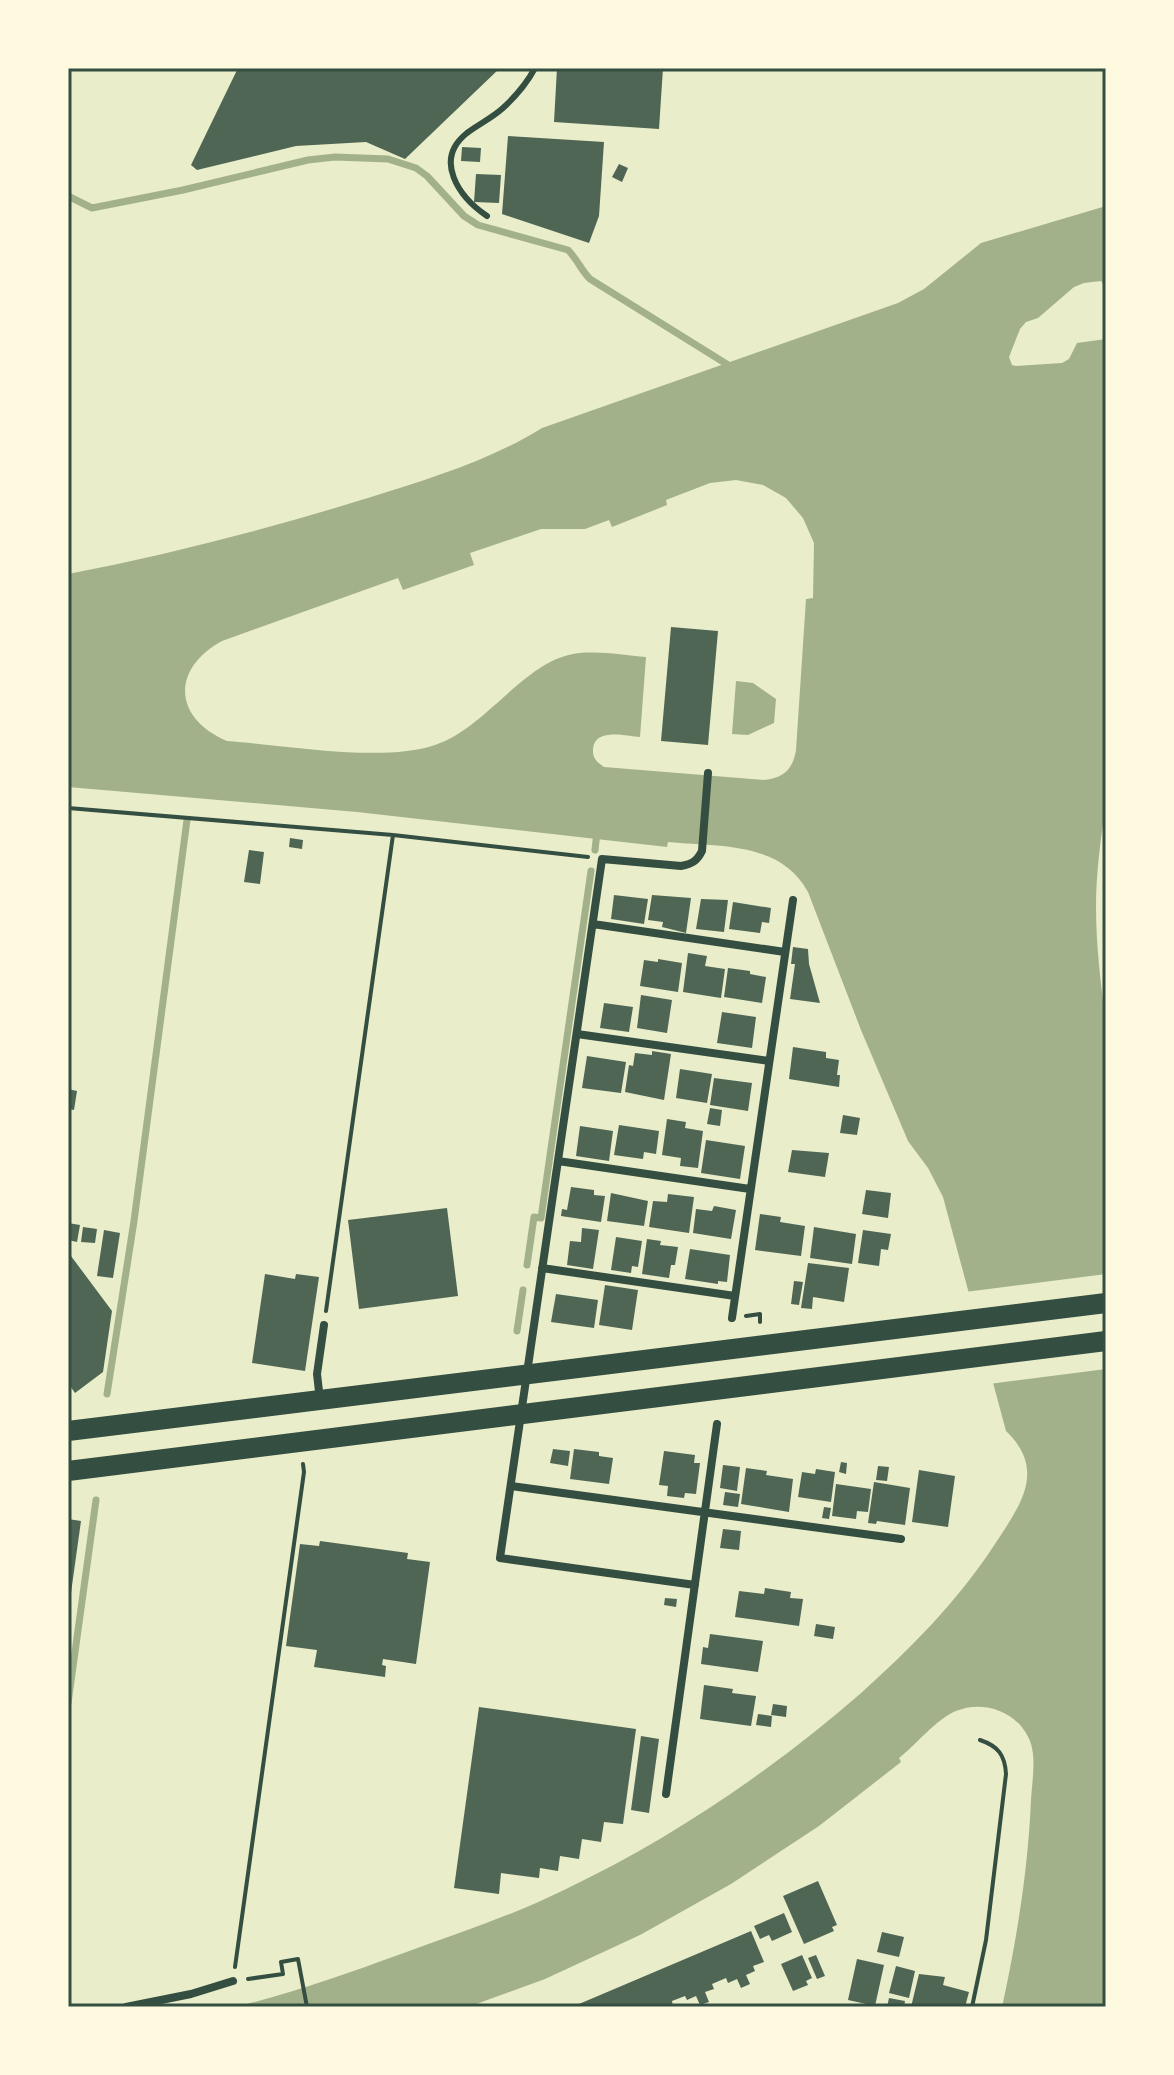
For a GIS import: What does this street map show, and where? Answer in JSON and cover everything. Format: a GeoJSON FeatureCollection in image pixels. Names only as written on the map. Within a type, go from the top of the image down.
{"type":"FeatureCollection","features":[{"type":"Feature","properties":{"kind":"main road"},"geometry":{"type":"LineString","coordinates":[[68,1431],[1106,1303]]}},
{"type":"Feature","properties":{"kind":"main road"},"geometry":{"type":"LineString","coordinates":[[68,1471],[1106,1341]]}},
{"type":"Feature","properties":{"kind":"street"},"geometry":{"type":"LineString","coordinates":[[695,1585],[500,1558],[602,859],[690,865],[702,851],[708,773]]}},
{"type":"Feature","properties":{"kind":"street"},"geometry":{"type":"LineString","coordinates":[[732,1318],[793,900]]}},
{"type":"Feature","properties":{"kind":"street"},"geometry":{"type":"LineString","coordinates":[[593,924],[785,952]]}},
{"type":"Feature","properties":{"kind":"street"},"geometry":{"type":"LineString","coordinates":[[577,1034],[769,1061]]}},
{"type":"Feature","properties":{"kind":"street"},"geometry":{"type":"LineString","coordinates":[[558,1161],[750,1189]]}},
{"type":"Feature","properties":{"kind":"street"},"geometry":{"type":"LineString","coordinates":[[542,1268],[735,1296]]}},
{"type":"Feature","properties":{"kind":"street"},"geometry":{"type":"LineString","coordinates":[[320,1400],[317,1374],[324,1325]]}},
{"type":"Feature","properties":{"kind":"street"},"geometry":{"type":"LineString","coordinates":[[666,1794],[717,1424]]}},
{"type":"Feature","properties":{"kind":"street"},"geometry":{"type":"LineString","coordinates":[[511,1486],[901,1539]]}},
{"type":"Feature","properties":{"kind":"street"},"geometry":{"type":"LineString","coordinates":[[126,2007],[191,1994],[233,1981]]}},
{"type":"Feature","properties":{"kind":"lane"},"geometry":{"type":"LineString","coordinates":[[487,216],[459,190],[450,167],[452,153],[467,133],[486,122],[518,93],[535,68]]}},
{"type":"Feature","properties":{"kind":"path"},"geometry":{"type":"LineString","coordinates":[[68,808],[393,835],[602,859]]}},
{"type":"Feature","properties":{"kind":"path"},"geometry":{"type":"LineString","coordinates":[[324,1325],[393,835]]}},
{"type":"Feature","properties":{"kind":"path"},"geometry":{"type":"LineString","coordinates":[[743,1317],[760,1314],[760,1322]]}},
{"type":"Feature","properties":{"kind":"path"},"geometry":{"type":"LineString","coordinates":[[301,1442],[304,1472],[233,1981],[283,1974],[281,1962],[298,1959],[307,2007]]}},
{"type":"Feature","properties":{"kind":"path"},"geometry":{"type":"LineString","coordinates":[[972,2007],[986,1940],[1006,1774],[1000,1751],[991,1743],[980,1740]]}},
{"type":"Feature","properties":{"kind":"shaded area"},"geometry":{"type":"Polygon","coordinates":[[[1106,206],[1106,304],[1105,287],[1101,281],[1074,287],[1038,318],[1026,322],[1009,357],[1012,365],[1016,366],[1062,363],[1069,359],[1077,343],[1106,339],[1106,803],[1096,907],[1106,1024],[1106,2007],[1002,2007],[1024,1878],[1033,1757],[1031,1744],[1019,1724],[1001,1711],[979,1707],[956,1711],[941,1720],[899,1758],[901,1762],[819,1826],[731,1884],[640,1935],[545,1979],[468,2007],[235,2007],[339,1976],[524,1908],[643,1849],[718,1802],[826,1723],[879,1677],[931,1625],[979,1568],[1003,1532],[1020,1503],[1027,1475],[1019,1446],[1006,1431],[943,1197],[928,1168],[908,1141],[808,892],[796,875],[765,855],[727,847],[668,842],[667,847],[357,812],[68,787],[68,574],[259,530],[459,468],[502,450],[542,428],[898,303],[924,289],[981,243],[1106,206]],[[736,480],[710,483],[666,500],[667,505],[612,527],[609,520],[585,529],[541,529],[470,553],[474,565],[403,590],[398,578],[222,641],[205,652],[194,665],[185,693],[188,707],[196,720],[227,741],[389,753],[435,745],[454,737],[521,682],[555,660],[591,652],[646,657],[640,737],[611,735],[598,739],[593,751],[598,762],[604,767],[764,780],[777,777],[790,767],[796,750],[806,599],[813,598],[814,543],[803,518],[786,498],[763,485],[736,480]]]}},
{"type":"Feature","properties":{"kind":"shaded area"},"geometry":{"type":"Polygon","coordinates":[[[736,681],[753,683],[776,699],[774,723],[748,735],[732,734],[736,681]]]}},
{"type":"Feature","properties":{"kind":"pier"},"geometry":{"type":"Polygon","coordinates":[[[1106,1274],[1106,1369],[989,1384],[965,1292],[1106,1274]]]}},
{"type":"Feature","properties":{"kind":"building"},"geometry":{"type":"Polygon","coordinates":[[[238,68],[500,68],[405,159],[366,142],[296,146],[197,170],[191,165],[238,68]]]}},
{"type":"Feature","properties":{"kind":"building"},"geometry":{"type":"Polygon","coordinates":[[[557,68],[663,68],[659,129],[554,122],[557,68]]]}},
{"type":"Feature","properties":{"kind":"building"},"geometry":{"type":"Polygon","coordinates":[[[508,136],[604,142],[599,216],[589,243],[502,214],[508,136]]]}},
{"type":"Feature","properties":{"kind":"building"},"geometry":{"type":"Polygon","coordinates":[[[462,147],[481,148],[480,162],[461,161],[462,147]]]}},
{"type":"Feature","properties":{"kind":"building"},"geometry":{"type":"Polygon","coordinates":[[[619,164],[628,168],[622,182],[612,177],[619,164]]]}},
{"type":"Feature","properties":{"kind":"building"},"geometry":{"type":"Polygon","coordinates":[[[476,174],[501,175],[499,203],[474,202],[476,174]]]}},
{"type":"Feature","properties":{"kind":"building"},"geometry":{"type":"Polygon","coordinates":[[[671,627],[718,631],[708,745],[661,741],[671,627]]]}},
{"type":"Feature","properties":{"kind":"building"},"geometry":{"type":"Polygon","coordinates":[[[290,838],[303,840],[302,849],[289,847],[290,838]]]}},
{"type":"Feature","properties":{"kind":"building"},"geometry":{"type":"Polygon","coordinates":[[[249,850],[264,852],[260,884],[244,882],[249,850]]]}},
{"type":"Feature","properties":{"kind":"building"},"geometry":{"type":"Polygon","coordinates":[[[614,895],[648,899],[644,924],[611,919],[614,895]]]}},
{"type":"Feature","properties":{"kind":"building"},"geometry":{"type":"Polygon","coordinates":[[[652,895],[691,898],[686,933],[662,927],[663,922],[648,920],[652,895]]]}},
{"type":"Feature","properties":{"kind":"building"},"geometry":{"type":"Polygon","coordinates":[[[701,899],[728,900],[724,932],[696,929],[701,899]]]}},
{"type":"Feature","properties":{"kind":"building"},"geometry":{"type":"Polygon","coordinates":[[[733,902],[771,908],[769,923],[762,922],[760,933],[729,929],[733,902]]]}},
{"type":"Feature","properties":{"kind":"building"},"geometry":{"type":"Polygon","coordinates":[[[793,947],[808,949],[820,1003],[790,999],[795,964],[791,964],[793,947]]]}},
{"type":"Feature","properties":{"kind":"building"},"geometry":{"type":"Polygon","coordinates":[[[688,953],[707,956],[705,966],[725,969],[721,998],[683,992],[688,953]]]}},
{"type":"Feature","properties":{"kind":"building"},"geometry":{"type":"Polygon","coordinates":[[[658,959],[682,963],[678,992],[640,986],[644,960],[658,962],[658,959]]]}},
{"type":"Feature","properties":{"kind":"building"},"geometry":{"type":"Polygon","coordinates":[[[728,968],[766,977],[762,1003],[724,997],[728,968]]]}},
{"type":"Feature","properties":{"kind":"building"},"geometry":{"type":"Polygon","coordinates":[[[641,995],[672,1000],[667,1033],[637,1028],[641,995]]]}},
{"type":"Feature","properties":{"kind":"building"},"geometry":{"type":"Polygon","coordinates":[[[604,1003],[633,1007],[629,1032],[600,1028],[604,1003]]]}},
{"type":"Feature","properties":{"kind":"building"},"geometry":{"type":"Polygon","coordinates":[[[722,1012],[756,1017],[752,1048],[717,1043],[722,1012]]]}},
{"type":"Feature","properties":{"kind":"building"},"geometry":{"type":"Polygon","coordinates":[[[793,1047],[826,1052],[826,1058],[839,1060],[839,1087],[789,1079],[793,1047]]]}},
{"type":"Feature","properties":{"kind":"building"},"geometry":{"type":"Polygon","coordinates":[[[652,1051],[671,1054],[664,1100],[625,1092],[629,1065],[633,1066],[635,1053],[652,1055],[652,1051]]]}},
{"type":"Feature","properties":{"kind":"building"},"geometry":{"type":"Polygon","coordinates":[[[587,1056],[626,1062],[621,1093],[582,1088],[587,1056]]]}},
{"type":"Feature","properties":{"kind":"building"},"geometry":{"type":"Polygon","coordinates":[[[680,1069],[712,1074],[707,1103],[676,1098],[680,1069]]]}},
{"type":"Feature","properties":{"kind":"building"},"geometry":{"type":"Polygon","coordinates":[[[714,1078],[752,1083],[748,1111],[710,1105],[714,1078]]]}},
{"type":"Feature","properties":{"kind":"building"},"geometry":{"type":"Polygon","coordinates":[[[68,1089],[77,1091],[74,1110],[68,1109],[68,1089]]]}},
{"type":"Feature","properties":{"kind":"building"},"geometry":{"type":"Polygon","coordinates":[[[710,1108],[722,1110],[720,1126],[707,1124],[710,1108]]]}},
{"type":"Feature","properties":{"kind":"building"},"geometry":{"type":"Polygon","coordinates":[[[843,1115],[860,1118],[857,1135],[840,1133],[843,1115]]]}},
{"type":"Feature","properties":{"kind":"building"},"geometry":{"type":"Polygon","coordinates":[[[667,1119],[686,1122],[685,1128],[703,1131],[698,1168],[680,1166],[681,1158],[662,1155],[667,1119]]]}},
{"type":"Feature","properties":{"kind":"building"},"geometry":{"type":"Polygon","coordinates":[[[619,1125],[659,1131],[656,1154],[644,1152],[643,1159],[614,1155],[619,1125]]]}},
{"type":"Feature","properties":{"kind":"building"},"geometry":{"type":"Polygon","coordinates":[[[580,1126],[613,1131],[609,1161],[576,1156],[580,1126]]]}},
{"type":"Feature","properties":{"kind":"building"},"geometry":{"type":"Polygon","coordinates":[[[706,1140],[745,1146],[740,1179],[701,1173],[706,1140]]]}},
{"type":"Feature","properties":{"kind":"building"},"geometry":{"type":"Polygon","coordinates":[[[792,1150],[829,1153],[825,1177],[788,1172],[792,1150]]]}},
{"type":"Feature","properties":{"kind":"building"},"geometry":{"type":"Polygon","coordinates":[[[571,1187],[594,1190],[594,1195],[605,1196],[601,1222],[561,1216],[562,1209],[567,1210],[571,1187]]]}},
{"type":"Feature","properties":{"kind":"building"},"geometry":{"type":"Polygon","coordinates":[[[866,1190],[891,1193],[888,1218],[862,1214],[866,1190]]]}},
{"type":"Feature","properties":{"kind":"building"},"geometry":{"type":"Polygon","coordinates":[[[611,1193],[648,1201],[644,1226],[607,1221],[611,1193]]]}},
{"type":"Feature","properties":{"kind":"building"},"geometry":{"type":"Polygon","coordinates":[[[668,1194],[694,1197],[689,1233],[649,1227],[653,1201],[667,1202],[668,1194]]]}},
{"type":"Feature","properties":{"kind":"building"},"geometry":{"type":"Polygon","coordinates":[[[714,1206],[736,1210],[731,1239],[693,1233],[696,1209],[712,1211],[714,1206]]]}},
{"type":"Feature","properties":{"kind":"building"},"geometry":{"type":"Polygon","coordinates":[[[447,1208],[458,1296],[359,1309],[348,1220],[447,1208]]]}},
{"type":"Feature","properties":{"kind":"building"},"geometry":{"type":"Polygon","coordinates":[[[760,1214],[781,1217],[780,1222],[805,1226],[801,1256],[755,1250],[760,1214]]]}},
{"type":"Feature","properties":{"kind":"building"},"geometry":{"type":"Polygon","coordinates":[[[68,1223],[80,1225],[77,1242],[68,1240],[68,1223]]]}},
{"type":"Feature","properties":{"kind":"building"},"geometry":{"type":"Polygon","coordinates":[[[83,1227],[97,1229],[95,1243],[81,1242],[83,1227]]]}},
{"type":"Feature","properties":{"kind":"building"},"geometry":{"type":"Polygon","coordinates":[[[814,1227],[856,1234],[852,1264],[810,1258],[814,1227]]]}},
{"type":"Feature","properties":{"kind":"building"},"geometry":{"type":"Polygon","coordinates":[[[582,1228],[599,1230],[593,1269],[567,1265],[570,1241],[581,1242],[582,1228]]]}},
{"type":"Feature","properties":{"kind":"building"},"geometry":{"type":"Polygon","coordinates":[[[104,1230],[120,1233],[113,1278],[97,1276],[104,1230]]]}},
{"type":"Feature","properties":{"kind":"building"},"geometry":{"type":"Polygon","coordinates":[[[863,1230],[891,1234],[888,1250],[881,1249],[879,1266],[858,1263],[863,1230]]]}},
{"type":"Feature","properties":{"kind":"building"},"geometry":{"type":"Polygon","coordinates":[[[616,1237],[642,1241],[638,1267],[632,1266],[631,1273],[611,1270],[616,1237]]]}},
{"type":"Feature","properties":{"kind":"building"},"geometry":{"type":"Polygon","coordinates":[[[647,1239],[661,1241],[660,1245],[678,1247],[669,1278],[642,1274],[647,1239]]]}},
{"type":"Feature","properties":{"kind":"building"},"geometry":{"type":"Polygon","coordinates":[[[690,1249],[730,1255],[727,1282],[718,1281],[718,1284],[685,1279],[690,1249]]]}},
{"type":"Feature","properties":{"kind":"building"},"geometry":{"type":"Polygon","coordinates":[[[68,1252],[112,1311],[103,1372],[75,1393],[68,1383],[68,1252]]]}},
{"type":"Feature","properties":{"kind":"building"},"geometry":{"type":"Polygon","coordinates":[[[808,1263],[849,1268],[844,1302],[813,1297],[812,1309],[801,1308],[808,1263]]]}},
{"type":"Feature","properties":{"kind":"building"},"geometry":{"type":"Polygon","coordinates":[[[265,1274],[295,1279],[296,1274],[319,1277],[305,1371],[252,1363],[265,1274]]]}},
{"type":"Feature","properties":{"kind":"building"},"geometry":{"type":"Polygon","coordinates":[[[794,1281],[803,1282],[799,1305],[791,1304],[794,1281]]]}},
{"type":"Feature","properties":{"kind":"building"},"geometry":{"type":"Polygon","coordinates":[[[605,1285],[638,1290],[632,1330],[599,1325],[605,1285]]]}},
{"type":"Feature","properties":{"kind":"building"},"geometry":{"type":"Polygon","coordinates":[[[556,1294],[598,1300],[594,1328],[551,1322],[556,1294]]]}},
{"type":"Feature","properties":{"kind":"building"},"geometry":{"type":"Polygon","coordinates":[[[553,1449],[570,1451],[568,1466],[550,1463],[553,1449]]]}},
{"type":"Feature","properties":{"kind":"building"},"geometry":{"type":"Polygon","coordinates":[[[574,1449],[599,1452],[599,1456],[613,1458],[609,1484],[570,1479],[574,1449]]]}},
{"type":"Feature","properties":{"kind":"building"},"geometry":{"type":"Polygon","coordinates":[[[664,1451],[695,1455],[694,1463],[700,1463],[696,1494],[685,1493],[684,1498],[667,1496],[668,1486],[659,1485],[664,1451]]]}},
{"type":"Feature","properties":{"kind":"building"},"geometry":{"type":"Polygon","coordinates":[[[841,1462],[847,1463],[846,1474],[839,1472],[841,1462]]]}},
{"type":"Feature","properties":{"kind":"building"},"geometry":{"type":"Polygon","coordinates":[[[723,1465],[740,1467],[737,1491],[720,1488],[723,1465]]]}},
{"type":"Feature","properties":{"kind":"building"},"geometry":{"type":"Polygon","coordinates":[[[878,1466],[889,1467],[887,1481],[876,1480],[878,1466]]]}},
{"type":"Feature","properties":{"kind":"building"},"geometry":{"type":"Polygon","coordinates":[[[746,1468],[793,1479],[789,1512],[741,1504],[746,1468]]]}},
{"type":"Feature","properties":{"kind":"building"},"geometry":{"type":"Polygon","coordinates":[[[816,1469],[835,1472],[831,1502],[798,1497],[802,1472],[815,1474],[816,1469]]]}},
{"type":"Feature","properties":{"kind":"building"},"geometry":{"type":"Polygon","coordinates":[[[919,1470],[955,1476],[948,1527],[912,1522],[919,1470]]]}},
{"type":"Feature","properties":{"kind":"building"},"geometry":{"type":"Polygon","coordinates":[[[874,1482],[910,1488],[905,1525],[877,1521],[876,1524],[868,1523],[874,1482]]]}},
{"type":"Feature","properties":{"kind":"building"},"geometry":{"type":"Polygon","coordinates":[[[836,1484],[871,1489],[868,1512],[857,1511],[856,1519],[832,1516],[836,1484]]]}},
{"type":"Feature","properties":{"kind":"building"},"geometry":{"type":"Polygon","coordinates":[[[725,1492],[740,1494],[738,1507],[723,1505],[725,1492]]]}},
{"type":"Feature","properties":{"kind":"building"},"geometry":{"type":"Polygon","coordinates":[[[824,1507],[831,1508],[829,1519],[822,1518],[824,1507]]]}},
{"type":"Feature","properties":{"kind":"building"},"geometry":{"type":"Polygon","coordinates":[[[68,1519],[81,1521],[70,1600],[68,1599],[68,1519]]]}},
{"type":"Feature","properties":{"kind":"building"},"geometry":{"type":"Polygon","coordinates":[[[723,1529],[741,1531],[739,1550],[720,1548],[723,1529]]]}},
{"type":"Feature","properties":{"kind":"building"},"geometry":{"type":"Polygon","coordinates":[[[320,1541],[408,1553],[407,1559],[430,1562],[416,1664],[383,1659],[385,1677],[314,1667],[317,1650],[286,1646],[300,1544],[319,1546],[320,1541]]]}},
{"type":"Feature","properties":{"kind":"building"},"geometry":{"type":"Polygon","coordinates":[[[765,1588],[791,1592],[790,1598],[803,1599],[799,1626],[735,1617],[739,1591],[764,1594],[765,1588]]]}},
{"type":"Feature","properties":{"kind":"building"},"geometry":{"type":"Polygon","coordinates":[[[665,1598],[677,1599],[676,1607],[664,1605],[665,1598]]]}},
{"type":"Feature","properties":{"kind":"building"},"geometry":{"type":"Polygon","coordinates":[[[816,1624],[835,1627],[833,1639],[814,1636],[816,1624]]]}},
{"type":"Feature","properties":{"kind":"building"},"geometry":{"type":"Polygon","coordinates":[[[710,1634],[763,1641],[758,1672],[701,1664],[703,1647],[708,1648],[710,1634]]]}},
{"type":"Feature","properties":{"kind":"building"},"geometry":{"type":"Polygon","coordinates":[[[704,1685],[756,1696],[751,1726],[700,1719],[704,1685]]]}},
{"type":"Feature","properties":{"kind":"building"},"geometry":{"type":"Polygon","coordinates":[[[773,1704],[787,1706],[786,1717],[771,1715],[773,1704]]]}},
{"type":"Feature","properties":{"kind":"building"},"geometry":{"type":"Polygon","coordinates":[[[479,1707],[636,1729],[623,1824],[604,1822],[601,1842],[582,1839],[579,1859],[560,1856],[558,1871],[540,1868],[539,1878],[501,1873],[499,1894],[454,1888],[479,1707]]]}},
{"type":"Feature","properties":{"kind":"building"},"geometry":{"type":"Polygon","coordinates":[[[758,1714],[772,1716],[771,1727],[756,1725],[758,1714]]]}},
{"type":"Feature","properties":{"kind":"building"},"geometry":{"type":"Polygon","coordinates":[[[641,1736],[659,1739],[649,1813],[631,1810],[641,1736]]]}},
{"type":"Feature","properties":{"kind":"building"},"geometry":{"type":"Polygon","coordinates":[[[818,1881],[837,1925],[832,1927],[834,1931],[804,1944],[783,1896],[818,1881]]]}},
{"type":"Feature","properties":{"kind":"building"},"geometry":{"type":"Polygon","coordinates":[[[784,1913],[792,1932],[772,1941],[769,1935],[760,1939],[754,1926],[784,1913]]]}},
{"type":"Feature","properties":{"kind":"building"},"geometry":{"type":"Polygon","coordinates":[[[751,1931],[764,1962],[753,1966],[755,1971],[746,1975],[750,1984],[741,1988],[737,1979],[728,1983],[726,1978],[712,1984],[714,1989],[705,1992],[709,2002],[700,2005],[696,1996],[687,2000],[685,1996],[672,2001],[671,2007],[580,2007],[579,2004],[751,1931]]]}},
{"type":"Feature","properties":{"kind":"building"},"geometry":{"type":"Polygon","coordinates":[[[882,1932],[904,1937],[899,1957],[877,1952],[882,1932]]]}},
{"type":"Feature","properties":{"kind":"building"},"geometry":{"type":"Polygon","coordinates":[[[802,1955],[812,1978],[806,1981],[808,1985],[793,1991],[781,1964],[802,1955]]]}},
{"type":"Feature","properties":{"kind":"building"},"geometry":{"type":"Polygon","coordinates":[[[816,1955],[825,1976],[817,1979],[808,1958],[816,1955]]]}},
{"type":"Feature","properties":{"kind":"building"},"geometry":{"type":"Polygon","coordinates":[[[857,1959],[884,1965],[875,2006],[848,2000],[857,1959]]]}},
{"type":"Feature","properties":{"kind":"building"},"geometry":{"type":"Polygon","coordinates":[[[896,1966],[915,1971],[909,1998],[889,1993],[896,1966]]]}},
{"type":"Feature","properties":{"kind":"building"},"geometry":{"type":"Polygon","coordinates":[[[919,1974],[945,1977],[943,1985],[969,1992],[965,2007],[911,2007],[919,1974]]]}},
{"type":"Feature","properties":{"kind":"building"},"geometry":{"type":"Polygon","coordinates":[[[889,1998],[905,2001],[904,2007],[887,2007],[889,1998]]]}},
{"type":"Feature","properties":{"kind":"waterway"},"geometry":{"type":"LineString","coordinates":[[68,196],[92,208],[308,160],[335,157],[388,159],[416,168],[427,176],[464,216],[478,225],[568,250],[590,279],[733,368]]}},
{"type":"Feature","properties":{"kind":"waterway"},"geometry":{"type":"LineString","coordinates":[[107,1394],[134,1221],[187,820]]}},
{"type":"Feature","properties":{"kind":"waterway"},"geometry":{"type":"LineString","coordinates":[[595,850],[597,832]]}},
{"type":"Feature","properties":{"kind":"waterway"},"geometry":{"type":"LineString","coordinates":[[527,1265],[534,1217],[541,1218],[591,871]]}},
{"type":"Feature","properties":{"kind":"waterway"},"geometry":{"type":"LineString","coordinates":[[517,1331],[523,1290]]}},
{"type":"Feature","properties":{"kind":"waterway"},"geometry":{"type":"LineString","coordinates":[[68,1703],[96,1500]]}}]}
